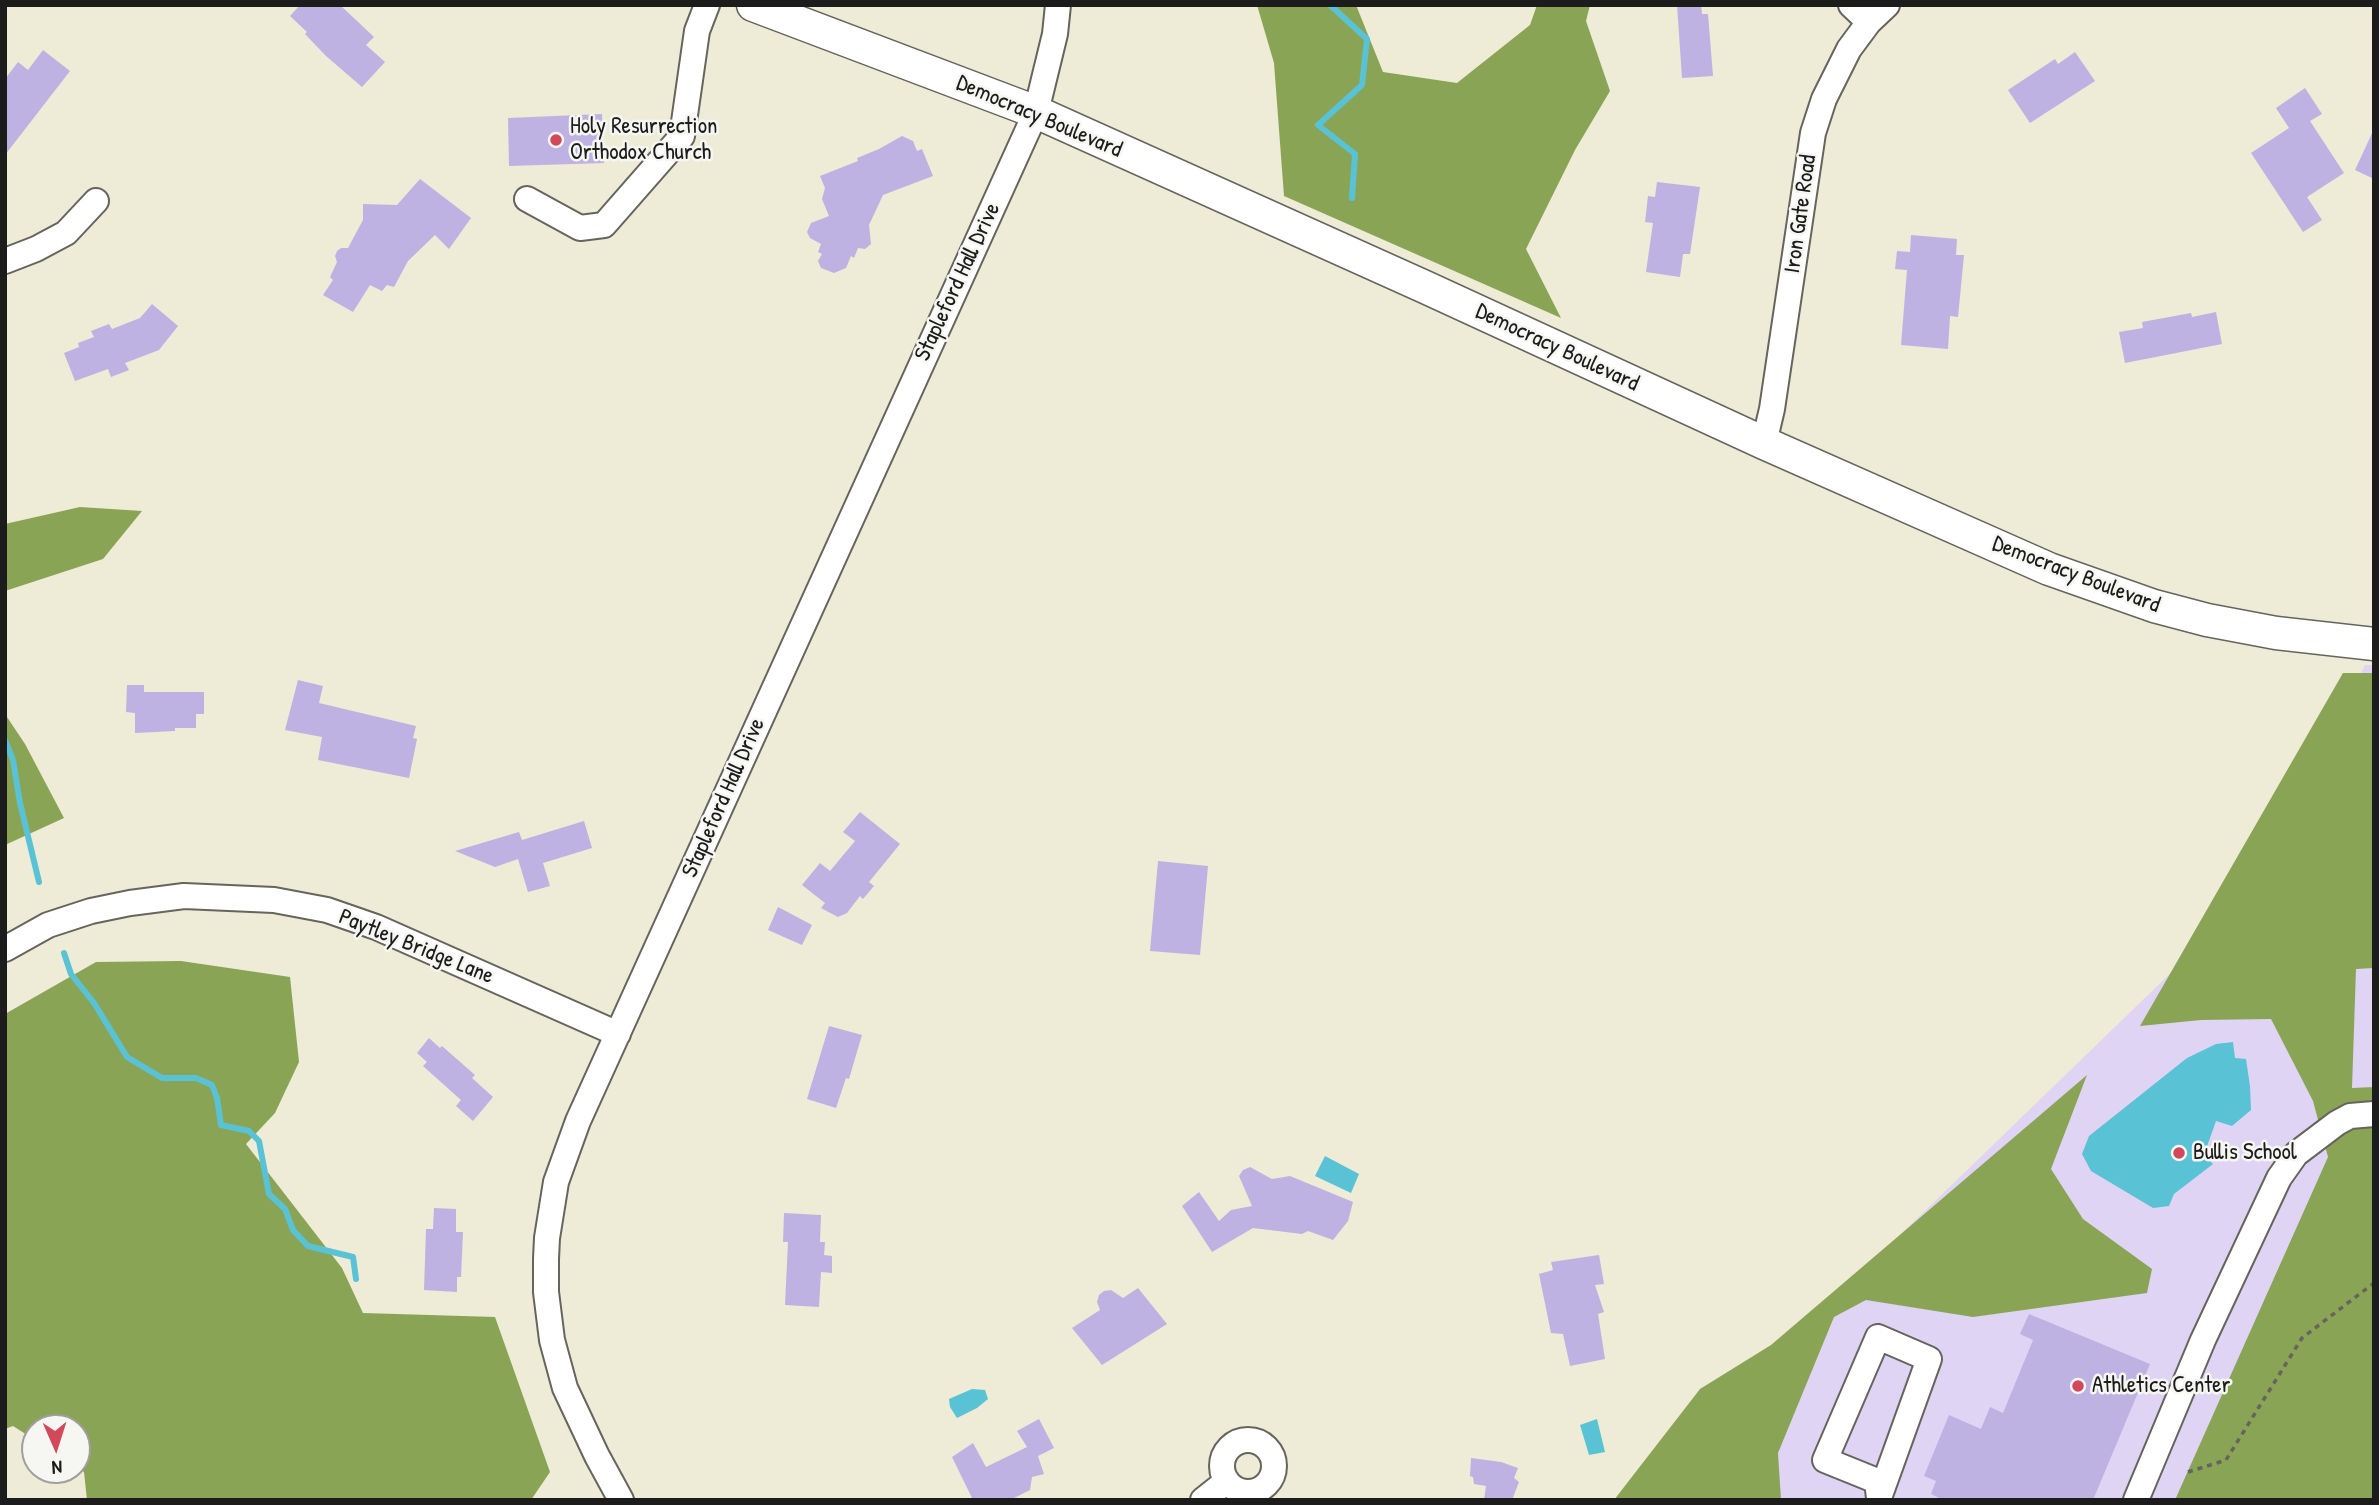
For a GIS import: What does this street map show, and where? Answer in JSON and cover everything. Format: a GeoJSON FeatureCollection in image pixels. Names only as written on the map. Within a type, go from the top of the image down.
{"type":"FeatureCollection","features":[{"type":"Feature","properties":{"kind":"main road","name":"Democracy Boulevard"},"geometry":{"type":"LineString","coordinates":[[753,5],[1036,112],[1763,443],[2049,569],[2115,593],[2207,620],[2321,639],[2374,644]]}},
{"type":"Feature","properties":{"kind":"street"},"geometry":{"type":"LineString","coordinates":[[527,199],[580,228],[604,225],[682,136],[697,31],[707,5]]}},
{"type":"Feature","properties":{"kind":"street","name":"Stapleford Hall Drive"},"geometry":{"type":"LineString","coordinates":[[621,1500],[565,1388],[552,1340],[546,1292],[546,1259],[556,1182],[563,1159],[618,1034],[1036,112],[1055,34],[1058,5]]}},
{"type":"Feature","properties":{"kind":"street","name":"Iron Gate Road"},"geometry":{"type":"LineString","coordinates":[[1763,443],[1772,409],[1813,133],[1824,99],[1849,49],[1860,14],[1887,5]]}},
{"type":"Feature","properties":{"kind":"street"},"geometry":{"type":"LineString","coordinates":[[5,261],[66,233],[96,201]]}},
{"type":"Feature","properties":{"kind":"street","name":"Paytley Bridge Lane"},"geometry":{"type":"LineString","coordinates":[[5,949],[48,925],[130,903],[184,896],[274,900],[327,910],[376,927],[618,1034]]}},
{"type":"Feature","properties":{"kind":"street"},"geometry":{"type":"LineString","coordinates":[[2136,1500],[2203,1340],[2279,1178],[2297,1154],[2337,1122],[2350,1116],[2374,1114]]}},
{"type":"Feature","properties":{"kind":"street"},"geometry":{"type":"LineString","coordinates":[[1878,1337],[1929,1359],[1881,1499],[1877,1481],[1825,1460],[1878,1337]]}},
{"type":"Feature","properties":{"kind":"street"},"geometry":{"type":"LineString","coordinates":[[1203,1500],[1227,1482]]}},
{"type":"Feature","properties":{"kind":"path"},"geometry":{"type":"LineString","coordinates":[[2188,1472],[2226,1460],[2302,1338],[2374,1283]]}},
{"type":"Feature","properties":{"kind":"shaded area","name":"Bullis School"},"geometry":{"type":"Polygon","coordinates":[[[2365,665],[2374,665],[2374,1500],[1730,1500],[1777,1354],[2241,905],[2365,665]]]}},
{"type":"Feature","properties":{"kind":"green space"},"geometry":{"type":"Polygon","coordinates":[[[1257,5],[1356,5],[1383,72],[1457,83],[1530,25],[1537,5],[1590,5],[1586,21],[1610,91],[1575,150],[1526,249],[1561,318],[1284,196],[1274,63],[1257,5]]]}},
{"type":"Feature","properties":{"kind":"green space"},"geometry":{"type":"Polygon","coordinates":[[[80,507],[142,511],[103,559],[5,591],[5,524],[80,507]]]}},
{"type":"Feature","properties":{"kind":"green space"},"geometry":{"type":"Polygon","coordinates":[[[2343,673],[2374,673],[2374,968],[2356,969],[2352,1088],[2374,1087],[2374,1500],[2175,1500],[2328,1157],[2313,1101],[2271,1019],[2201,1020],[2140,1026],[2343,673]]]}},
{"type":"Feature","properties":{"kind":"green space"},"geometry":{"type":"Polygon","coordinates":[[[5,714],[25,744],[64,818],[5,845],[5,714]]]}},
{"type":"Feature","properties":{"kind":"green space"},"geometry":{"type":"Polygon","coordinates":[[[181,961],[290,977],[299,1062],[275,1113],[246,1144],[342,1268],[363,1313],[495,1317],[550,1472],[531,1500],[87,1500],[85,1484],[91,1484],[91,1414],[21,1414],[21,1431],[13,1426],[5,1429],[5,1014],[96,962],[181,961]]]}},
{"type":"Feature","properties":{"kind":"green space"},"geometry":{"type":"Polygon","coordinates":[[[2087,1075],[2051,1169],[2083,1219],[2152,1269],[2147,1293],[1973,1317],[1866,1300],[1834,1317],[1778,1453],[1781,1500],[1614,1500],[1700,1389],[1771,1345],[2087,1075]]]}},
{"type":"Feature","properties":{"kind":"water"},"geometry":{"type":"Polygon","coordinates":[[[2233,1042],[2235,1058],[2246,1059],[2251,1110],[2232,1126],[2216,1121],[2204,1155],[2213,1164],[2174,1194],[2169,1206],[2153,1208],[2091,1171],[2082,1154],[2089,1136],[2187,1058],[2216,1044],[2233,1042]]]}},
{"type":"Feature","properties":{"kind":"water"},"geometry":{"type":"Polygon","coordinates":[[[1325,1156],[1359,1174],[1351,1193],[1315,1176],[1325,1156]]]}},
{"type":"Feature","properties":{"kind":"water"},"geometry":{"type":"Polygon","coordinates":[[[972,1389],[985,1390],[988,1399],[957,1418],[950,1407],[949,1399],[972,1389]]]}},
{"type":"Feature","properties":{"kind":"water"},"geometry":{"type":"Polygon","coordinates":[[[1597,1419],[1605,1452],[1589,1455],[1580,1425],[1597,1419]]]}},
{"type":"Feature","properties":{"kind":"building"},"geometry":{"type":"Polygon","coordinates":[[[300,5],[340,5],[374,37],[366,45],[385,62],[362,87],[326,56],[290,16],[300,5]]]}},
{"type":"Feature","properties":{"kind":"building"},"geometry":{"type":"Polygon","coordinates":[[[1677,5],[1701,5],[1702,14],[1708,14],[1713,76],[1682,78],[1677,5]]]}},
{"type":"Feature","properties":{"kind":"building"},"geometry":{"type":"Polygon","coordinates":[[[43,50],[70,71],[5,155],[5,79],[18,62],[28,70],[43,50]]]}},
{"type":"Feature","properties":{"kind":"building"},"geometry":{"type":"Polygon","coordinates":[[[2075,52],[2095,81],[2030,123],[2008,90],[2055,59],[2058,64],[2075,52]]]}},
{"type":"Feature","properties":{"kind":"building"},"geometry":{"type":"Polygon","coordinates":[[[2305,88],[2322,114],[2310,121],[2344,173],[2307,197],[2322,220],[2303,232],[2251,153],[2289,128],[2276,108],[2305,88]]]}},
{"type":"Feature","properties":{"kind":"building","name":"Holy Resurrection Orthodox Church"},"geometry":{"type":"Polygon","coordinates":[[[602,114],[604,163],[509,166],[508,118],[602,114]]]}},
{"type":"Feature","properties":{"kind":"building"},"geometry":{"type":"Polygon","coordinates":[[[2374,129],[2374,179],[2355,170],[2374,129]]]}},
{"type":"Feature","properties":{"kind":"building"},"geometry":{"type":"Polygon","coordinates":[[[902,136],[913,141],[917,151],[922,149],[933,176],[883,195],[869,225],[871,244],[865,249],[858,248],[846,268],[834,273],[821,268],[818,261],[822,254],[818,252],[821,244],[810,238],[807,232],[811,223],[829,216],[822,199],[825,188],[820,176],[858,161],[857,158],[902,136]]]}},
{"type":"Feature","properties":{"kind":"building"},"geometry":{"type":"Polygon","coordinates":[[[420,179],[471,218],[449,249],[435,235],[408,261],[394,287],[387,285],[382,291],[370,285],[353,312],[323,295],[333,280],[330,277],[337,262],[337,251],[348,248],[363,220],[363,204],[397,205],[420,179]]]}},
{"type":"Feature","properties":{"kind":"building"},"geometry":{"type":"Polygon","coordinates":[[[1657,182],[1700,187],[1690,254],[1683,254],[1680,277],[1646,272],[1653,223],[1645,222],[1648,196],[1655,197],[1657,182]]]}},
{"type":"Feature","properties":{"kind":"building"},"geometry":{"type":"Polygon","coordinates":[[[1911,235],[1957,239],[1956,255],[1964,255],[1958,317],[1950,316],[1948,349],[1901,345],[1907,270],[1895,269],[1897,251],[1910,252],[1911,235]]]}},
{"type":"Feature","properties":{"kind":"building"},"geometry":{"type":"Polygon","coordinates":[[[152,304],[178,326],[159,350],[125,363],[129,370],[111,377],[108,369],[75,381],[64,353],[79,347],[78,343],[94,337],[91,331],[109,324],[112,329],[140,318],[152,304]]]}},
{"type":"Feature","properties":{"kind":"building"},"geometry":{"type":"Polygon","coordinates":[[[2216,312],[2222,344],[2125,363],[2119,332],[2143,328],[2142,322],[2191,313],[2192,317],[2216,312]]]}},
{"type":"Feature","properties":{"kind":"building"},"geometry":{"type":"Polygon","coordinates":[[[298,680],[323,686],[319,703],[416,726],[413,738],[417,739],[409,778],[318,760],[322,737],[285,730],[298,680]]]}},
{"type":"Feature","properties":{"kind":"building"},"geometry":{"type":"Polygon","coordinates":[[[127,685],[144,685],[144,692],[204,692],[204,714],[196,714],[196,728],[135,733],[135,713],[126,712],[127,685]]]}},
{"type":"Feature","properties":{"kind":"building"},"geometry":{"type":"Polygon","coordinates":[[[860,812],[900,844],[869,882],[874,886],[863,899],[860,896],[847,913],[838,917],[821,908],[825,903],[802,885],[820,863],[830,871],[855,841],[843,832],[860,812]]]}},
{"type":"Feature","properties":{"kind":"building"},"geometry":{"type":"Polygon","coordinates":[[[584,821],[592,848],[543,863],[550,886],[528,892],[518,859],[495,867],[455,851],[519,832],[522,840],[584,821]]]}},
{"type":"Feature","properties":{"kind":"building"},"geometry":{"type":"Polygon","coordinates":[[[1158,861],[1208,866],[1200,955],[1150,951],[1158,861]]]}},
{"type":"Feature","properties":{"kind":"building"},"geometry":{"type":"Polygon","coordinates":[[[778,907],[812,925],[802,945],[768,930],[778,907]]]}},
{"type":"Feature","properties":{"kind":"building"},"geometry":{"type":"Polygon","coordinates":[[[829,1026],[862,1035],[849,1079],[846,1078],[836,1108],[807,1099],[829,1026]]]}},
{"type":"Feature","properties":{"kind":"building"},"geometry":{"type":"Polygon","coordinates":[[[429,1038],[475,1075],[472,1078],[493,1097],[473,1121],[456,1106],[461,1100],[423,1066],[427,1062],[417,1053],[429,1038]]]}},
{"type":"Feature","properties":{"kind":"building"},"geometry":{"type":"Polygon","coordinates":[[[1250,1167],[1272,1179],[1290,1176],[1353,1202],[1348,1221],[1333,1240],[1308,1231],[1302,1234],[1253,1228],[1212,1252],[1182,1206],[1199,1192],[1219,1221],[1231,1210],[1252,1206],[1239,1176],[1243,1170],[1250,1167]]]}},
{"type":"Feature","properties":{"kind":"building"},"geometry":{"type":"Polygon","coordinates":[[[434,1208],[456,1209],[456,1232],[463,1232],[461,1277],[457,1277],[457,1292],[424,1290],[426,1229],[433,1229],[434,1208]]]}},
{"type":"Feature","properties":{"kind":"building"},"geometry":{"type":"Polygon","coordinates":[[[784,1213],[821,1215],[820,1242],[825,1242],[824,1255],[832,1256],[832,1273],[821,1272],[819,1307],[785,1305],[788,1242],[783,1242],[784,1213]]]}},
{"type":"Feature","properties":{"kind":"building"},"geometry":{"type":"Polygon","coordinates":[[[1599,1255],[1604,1284],[1595,1285],[1604,1312],[1598,1314],[1605,1359],[1570,1366],[1563,1334],[1551,1333],[1539,1274],[1553,1270],[1551,1262],[1599,1255]]]}},
{"type":"Feature","properties":{"kind":"building"},"geometry":{"type":"Polygon","coordinates":[[[1138,1288],[1167,1324],[1102,1365],[1072,1328],[1100,1310],[1097,1302],[1104,1291],[1111,1290],[1123,1298],[1138,1288]]]}},
{"type":"Feature","properties":{"kind":"building","name":"Athletics Center"},"geometry":{"type":"Polygon","coordinates":[[[2029,1314],[2150,1364],[2093,1500],[1943,1500],[1931,1494],[1936,1481],[1924,1476],[1949,1415],[1981,1429],[1990,1407],[2003,1413],[2033,1340],[2020,1334],[2029,1314]]]}},
{"type":"Feature","properties":{"kind":"building"},"geometry":{"type":"Polygon","coordinates":[[[1039,1419],[1054,1448],[1038,1456],[1044,1474],[1032,1477],[1030,1490],[1010,1500],[973,1500],[952,1457],[973,1443],[986,1467],[1027,1447],[1017,1431],[1039,1419]]]}},
{"type":"Feature","properties":{"kind":"building"},"geometry":{"type":"Polygon","coordinates":[[[1471,1458],[1501,1462],[1518,1468],[1514,1478],[1519,1482],[1512,1500],[1484,1500],[1486,1486],[1474,1484],[1473,1477],[1470,1476],[1471,1458]]]}},
{"type":"Feature","properties":{"kind":"waterway"},"geometry":{"type":"LineString","coordinates":[[1330,5],[1367,39],[1362,85],[1318,125],[1355,154],[1352,198]]}},
{"type":"Feature","properties":{"kind":"waterway"},"geometry":{"type":"LineString","coordinates":[[5,740],[13,760],[20,803],[39,882]]}},
{"type":"Feature","properties":{"kind":"waterway"},"geometry":{"type":"LineString","coordinates":[[64,953],[71,974],[94,1003],[127,1057],[162,1078],[196,1078],[212,1085],[221,1125],[249,1131],[259,1141],[269,1194],[285,1209],[293,1230],[308,1246],[353,1257],[356,1279]]}},
{"type":"Feature","properties":{"kind":"place","name":"Holy Resurrection Orthodox Church"},"geometry":{"type":"Point","coordinates":[556,140]}},
{"type":"Feature","properties":{"kind":"place","name":"Bullis School"},"geometry":{"type":"Point","coordinates":[2179,1153]}},
{"type":"Feature","properties":{"kind":"place","name":"Athletics Center"},"geometry":{"type":"Point","coordinates":[2078,1386]}}]}
